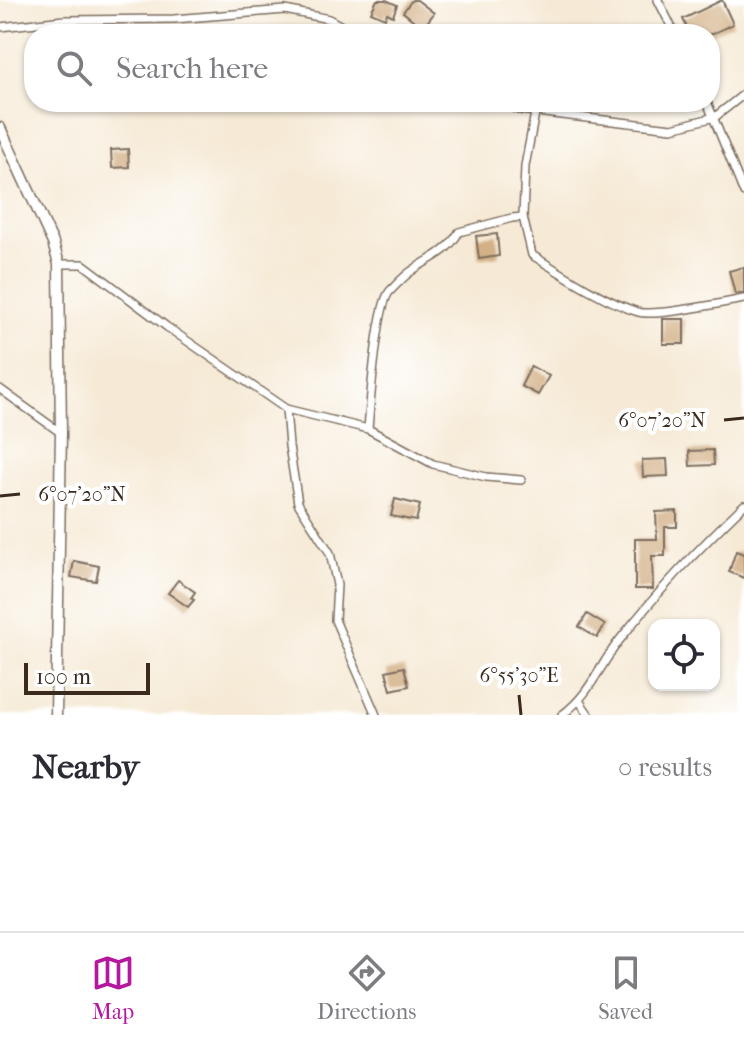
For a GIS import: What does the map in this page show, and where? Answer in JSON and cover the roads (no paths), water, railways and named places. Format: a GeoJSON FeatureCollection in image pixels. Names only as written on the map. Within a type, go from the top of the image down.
{"type":"FeatureCollection","features":[{"type":"Feature","properties":{"kind":"main road"},"geometry":{"type":"LineString","coordinates":[[0,128],[53,243],[59,264],[61,433],[56,715]]}},
{"type":"Feature","properties":{"kind":"street"},"geometry":{"type":"LineString","coordinates":[[658,0],[670,24]]}},
{"type":"Feature","properties":{"kind":"street"},"geometry":{"type":"LineString","coordinates":[[27,24],[64,20],[174,19],[285,10],[329,19],[338,24]]}},
{"type":"Feature","properties":{"kind":"street"},"geometry":{"type":"LineString","coordinates":[[0,27],[24,24]]}},
{"type":"Feature","properties":{"kind":"street"},"geometry":{"type":"LineString","coordinates":[[530,112],[672,128],[715,117],[744,94]]}},
{"type":"Feature","properties":{"kind":"street"},"geometry":{"type":"LineString","coordinates":[[712,112],[744,193]]}},
{"type":"Feature","properties":{"kind":"street"},"geometry":{"type":"LineString","coordinates":[[535,113],[525,166],[523,217],[532,255],[578,283],[640,313],[698,308],[744,299]]}},
{"type":"Feature","properties":{"kind":"street"},"geometry":{"type":"LineString","coordinates":[[368,429],[371,383],[386,294],[412,270],[436,258],[452,244],[459,232],[523,217]]}},
{"type":"Feature","properties":{"kind":"street"},"geometry":{"type":"LineString","coordinates":[[59,264],[83,264],[167,327],[286,409],[368,429],[433,464],[486,477],[521,480]]}},
{"type":"Feature","properties":{"kind":"street"},"geometry":{"type":"LineString","coordinates":[[0,389],[61,433]]}},
{"type":"Feature","properties":{"kind":"street"},"geometry":{"type":"LineString","coordinates":[[286,409],[298,503],[330,553],[337,585],[335,620],[376,715]]}},
{"type":"Feature","properties":{"kind":"street"},"geometry":{"type":"LineString","coordinates":[[562,715],[580,702],[620,639],[701,546],[744,505]]}},
{"type":"Feature","properties":{"kind":"street"},"geometry":{"type":"LineString","coordinates":[[580,702],[589,715]]}}]}
